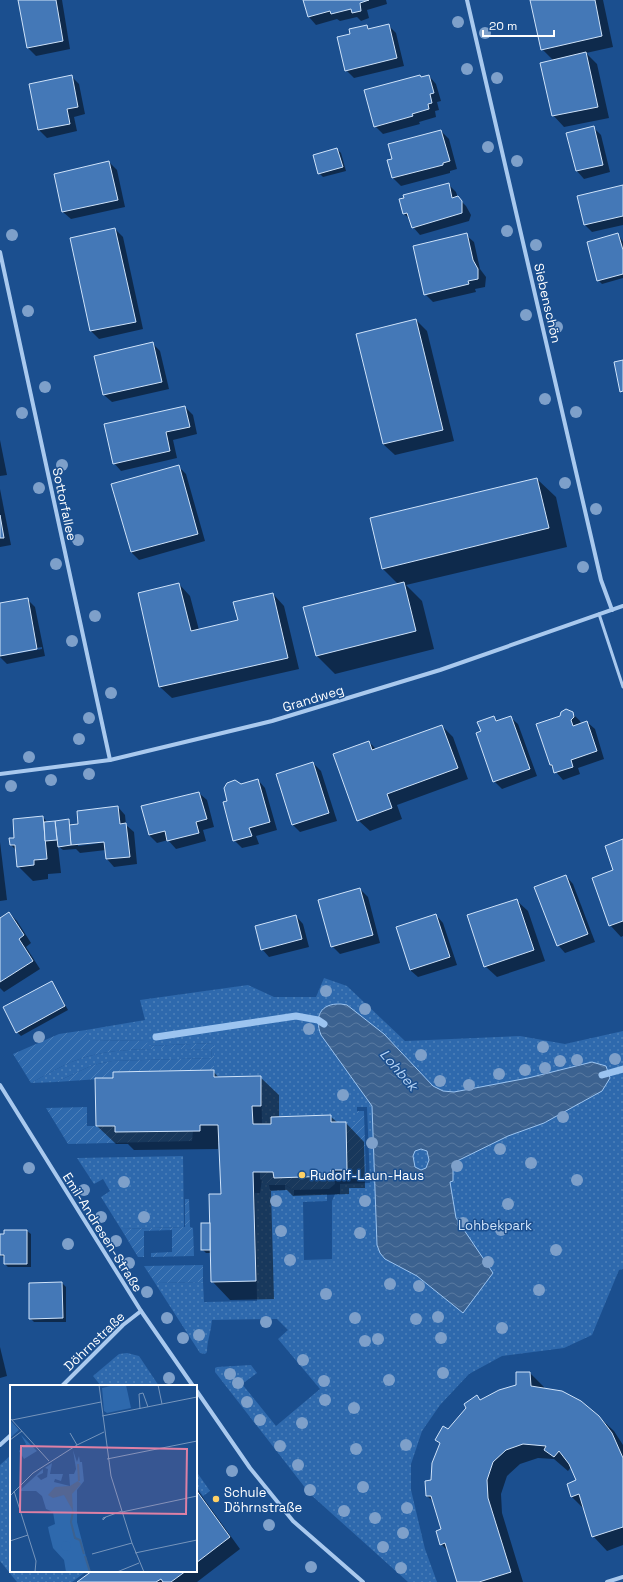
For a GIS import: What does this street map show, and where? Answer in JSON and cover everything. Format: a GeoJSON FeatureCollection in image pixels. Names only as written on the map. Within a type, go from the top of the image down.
{"type":"FeatureCollection","features":[{"type":"Feature","properties":{"kind":"street","name":"Siebenschön"},"geometry":{"type":"LineString","coordinates":[[467,0],[601,580],[612,610]]}},
{"type":"Feature","properties":{"kind":"street","name":"Sottorfallee"},"geometry":{"type":"LineString","coordinates":[[0,252],[110,760]]}},
{"type":"Feature","properties":{"kind":"street","name":"Grandweg"},"geometry":{"type":"LineString","coordinates":[[0,774],[110,760],[272,721],[440,670],[623,606]]}},
{"type":"Feature","properties":{"kind":"street","name":"Emil-Andresen-Straße"},"geometry":{"type":"LineString","coordinates":[[0,1085],[141,1311],[192,1385]]}},
{"type":"Feature","properties":{"kind":"street","name":"Döhrnstraße"},"geometry":{"type":"LineString","coordinates":[[63,1385],[123,1325],[141,1311]]}},
{"type":"Feature","properties":{"kind":"street"},"geometry":{"type":"LineString","coordinates":[[197,1391],[250,1468],[293,1521],[363,1582]]}},
{"type":"Feature","properties":{"kind":"street"},"geometry":{"type":"LineString","coordinates":[[0,1445],[10,1436]]}},
{"type":"Feature","properties":{"kind":"street"},"geometry":{"type":"LineString","coordinates":[[607,1582],[623,1577]]}},
{"type":"Feature","properties":{"kind":"lane"},"geometry":{"type":"LineString","coordinates":[[598,614],[623,687]]}},
{"type":"Feature","properties":{"kind":"green space","name":"Lohbekpark"},"geometry":{"type":"Polygon","coordinates":[[[324,978],[347,986],[405,1041],[520,1036],[565,1044],[623,1031],[623,1269],[619,1270],[592,1335],[564,1348],[502,1356],[469,1374],[440,1405],[422,1431],[411,1464],[411,1490],[425,1549],[437,1582],[408,1582],[310,1494],[215,1372],[215,1368],[217,1367],[251,1365],[257,1373],[242,1384],[276,1426],[320,1389],[278,1339],[288,1330],[277,1319],[212,1320],[207,1352],[205,1354],[200,1353],[155,1283],[203,1282],[204,1302],[257,1301],[255,1193],[260,1193],[262,1179],[269,1185],[270,1190],[285,1190],[285,1185],[294,1190],[294,1195],[327,1194],[327,1201],[303,1202],[304,1260],[332,1259],[332,1201],[335,1194],[340,1194],[340,1184],[370,1183],[367,1107],[357,1107],[357,1122],[331,1122],[330,1115],[272,1117],[271,1124],[262,1124],[261,1076],[214,1077],[214,1043],[147,1046],[147,1041],[89,1040],[86,1030],[145,1020],[140,1000],[248,985],[274,997],[316,997],[324,978]]]}},
{"type":"Feature","properties":{"kind":"green space"},"geometry":{"type":"Polygon","coordinates":[[[86,1030],[90,1040],[147,1041],[148,1046],[214,1043],[214,1070],[113,1072],[113,1078],[56,1082],[93,1065],[112,1061],[212,1058],[211,1049],[150,1049],[119,1051],[82,1058],[31,1083],[13,1054],[59,1034],[86,1030]]]}},
{"type":"Feature","properties":{"kind":"green space"},"geometry":{"type":"Polygon","coordinates":[[[150,1049],[211,1049],[212,1058],[112,1061],[93,1065],[56,1082],[31,1083],[74,1061],[104,1053],[150,1049]]]}},
{"type":"Feature","properties":{"kind":"green space"},"geometry":{"type":"Polygon","coordinates":[[[87,1107],[87,1126],[115,1126],[115,1132],[193,1131],[192,1141],[68,1144],[46,1108],[87,1107]]]}},
{"type":"Feature","properties":{"kind":"green space"},"geometry":{"type":"Polygon","coordinates":[[[357,1111],[364,1111],[366,1178],[340,1178],[340,1170],[347,1170],[346,1122],[357,1122],[357,1111]]]}},
{"type":"Feature","properties":{"kind":"green space"},"geometry":{"type":"Polygon","coordinates":[[[183,1156],[184,1227],[121,1229],[101,1197],[110,1191],[103,1179],[94,1184],[77,1158],[183,1156]]]}},
{"type":"Feature","properties":{"kind":"green space"},"geometry":{"type":"Polygon","coordinates":[[[331,1170],[334,1170],[335,1184],[329,1189],[294,1190],[285,1185],[269,1185],[260,1179],[260,1172],[273,1172],[274,1178],[331,1176],[331,1170]]]}},
{"type":"Feature","properties":{"kind":"green space"},"geometry":{"type":"Polygon","coordinates":[[[185,1199],[189,1199],[190,1227],[193,1228],[194,1256],[151,1257],[151,1253],[172,1252],[172,1230],[144,1231],[144,1257],[138,1257],[121,1229],[185,1227],[185,1199]]]}},
{"type":"Feature","properties":{"kind":"green space"},"geometry":{"type":"Polygon","coordinates":[[[203,1265],[203,1282],[155,1283],[144,1266],[203,1265]]]}},
{"type":"Feature","properties":{"kind":"green space"},"geometry":{"type":"Polygon","coordinates":[[[127,1353],[139,1356],[158,1385],[100,1385],[93,1376],[119,1354],[127,1353]]]}},
{"type":"Feature","properties":{"kind":"green space"},"geometry":{"type":"Polygon","coordinates":[[[10,1456],[10,1572],[86,1572],[72,1582],[17,1582],[0,1561],[0,1465],[10,1456]]]}},
{"type":"Feature","properties":{"kind":"green space"},"geometry":{"type":"Polygon","coordinates":[[[197,1472],[210,1491],[203,1496],[197,1487],[197,1472]]]}},
{"type":"Feature","properties":{"kind":"water"},"geometry":{"type":"Polygon","coordinates":[[[334,1004],[347,1005],[384,1034],[433,1086],[443,1091],[454,1092],[528,1078],[592,1062],[606,1066],[610,1078],[602,1091],[544,1123],[508,1136],[453,1163],[453,1181],[450,1182],[456,1218],[493,1273],[463,1313],[417,1276],[385,1259],[380,1253],[377,1245],[372,1106],[321,1035],[319,1028],[318,1022],[320,1012],[328,1006],[334,1004]],[[421,1149],[415,1151],[413,1156],[415,1167],[421,1170],[426,1168],[429,1160],[427,1151],[421,1149]]]}},
{"type":"Feature","properties":{"kind":"building"},"geometry":{"type":"Polygon","coordinates":[[[18,0],[56,0],[63,41],[27,48],[18,0]]]}},
{"type":"Feature","properties":{"kind":"building"},"geometry":{"type":"Polygon","coordinates":[[[303,0],[369,0],[360,3],[361,11],[352,13],[351,9],[331,14],[330,11],[308,17],[303,0]]]}},
{"type":"Feature","properties":{"kind":"building"},"geometry":{"type":"Polygon","coordinates":[[[530,0],[595,0],[602,36],[541,50],[530,0]]]}},
{"type":"Feature","properties":{"kind":"building"},"geometry":{"type":"Polygon","coordinates":[[[389,24],[397,58],[345,71],[337,37],[350,34],[349,29],[367,25],[368,29],[389,24]]]}},
{"type":"Feature","properties":{"kind":"building"},"geometry":{"type":"Polygon","coordinates":[[[586,52],[598,107],[552,116],[540,63],[586,52]]]}},
{"type":"Feature","properties":{"kind":"building"},"geometry":{"type":"Polygon","coordinates":[[[72,75],[78,107],[67,109],[70,124],[38,130],[29,84],[72,75]]]}},
{"type":"Feature","properties":{"kind":"building"},"geometry":{"type":"Polygon","coordinates":[[[420,75],[421,77],[429,75],[434,93],[430,94],[432,103],[428,104],[429,109],[412,114],[413,116],[374,127],[364,90],[420,75]]]}},
{"type":"Feature","properties":{"kind":"building"},"geometry":{"type":"Polygon","coordinates":[[[594,126],[603,165],[576,171],[566,133],[594,126]]]}},
{"type":"Feature","properties":{"kind":"building"},"geometry":{"type":"Polygon","coordinates":[[[441,130],[450,161],[443,163],[443,165],[392,178],[387,160],[392,159],[388,144],[441,130]]]}},
{"type":"Feature","properties":{"kind":"building"},"geometry":{"type":"Polygon","coordinates":[[[337,148],[343,167],[318,174],[313,155],[337,148]]]}},
{"type":"Feature","properties":{"kind":"building"},"geometry":{"type":"Polygon","coordinates":[[[109,161],[118,200],[62,212],[54,174],[109,161]]]}},
{"type":"Feature","properties":{"kind":"building"},"geometry":{"type":"Polygon","coordinates":[[[449,183],[452,198],[458,196],[462,201],[462,213],[412,228],[407,213],[403,214],[399,199],[404,198],[403,195],[449,183]]]}},
{"type":"Feature","properties":{"kind":"building"},"geometry":{"type":"Polygon","coordinates":[[[623,185],[623,216],[584,225],[577,196],[623,185]]]}},
{"type":"Feature","properties":{"kind":"building"},"geometry":{"type":"Polygon","coordinates":[[[115,228],[136,322],[90,331],[70,238],[115,228]]]}},
{"type":"Feature","properties":{"kind":"building"},"geometry":{"type":"Polygon","coordinates":[[[467,233],[473,260],[478,269],[478,279],[468,281],[469,284],[424,295],[413,246],[467,233]]]}},
{"type":"Feature","properties":{"kind":"building"},"geometry":{"type":"Polygon","coordinates":[[[618,233],[623,250],[623,274],[597,281],[587,242],[618,233]]]}},
{"type":"Feature","properties":{"kind":"building"},"geometry":{"type":"Polygon","coordinates":[[[416,319],[443,430],[383,444],[356,334],[416,319]]]}},
{"type":"Feature","properties":{"kind":"building"},"geometry":{"type":"Polygon","coordinates":[[[153,342],[162,382],[103,395],[94,356],[153,342]]]}},
{"type":"Feature","properties":{"kind":"building"},"geometry":{"type":"Polygon","coordinates":[[[623,360],[623,391],[620,392],[614,362],[623,360]]]}},
{"type":"Feature","properties":{"kind":"building"},"geometry":{"type":"Polygon","coordinates":[[[185,406],[190,427],[166,432],[170,451],[113,464],[104,424],[185,406]]]}},
{"type":"Feature","properties":{"kind":"building"},"geometry":{"type":"Polygon","coordinates":[[[179,465],[198,534],[131,552],[111,484],[179,465]]]}},
{"type":"Feature","properties":{"kind":"building"},"geometry":{"type":"Polygon","coordinates":[[[537,478],[549,528],[382,569],[370,518],[537,478]]]}},
{"type":"Feature","properties":{"kind":"building"},"geometry":{"type":"Polygon","coordinates":[[[0,515],[4,538],[0,538],[0,515]]]}},
{"type":"Feature","properties":{"kind":"building"},"geometry":{"type":"Polygon","coordinates":[[[404,582],[416,631],[316,656],[303,607],[404,582]]]}},
{"type":"Feature","properties":{"kind":"building"},"geometry":{"type":"Polygon","coordinates":[[[179,583],[191,631],[238,620],[233,602],[273,593],[288,658],[159,687],[138,593],[179,583]]]}},
{"type":"Feature","properties":{"kind":"building"},"geometry":{"type":"Polygon","coordinates":[[[28,598],[37,649],[0,656],[0,603],[28,598]]]}},
{"type":"Feature","properties":{"kind":"building"},"geometry":{"type":"Polygon","coordinates":[[[566,709],[573,712],[574,717],[571,720],[573,726],[587,721],[597,751],[571,760],[573,767],[554,773],[536,724],[560,716],[561,712],[566,709]]]}},
{"type":"Feature","properties":{"kind":"building"},"geometry":{"type":"Polygon","coordinates":[[[494,716],[496,721],[511,716],[530,769],[493,782],[476,733],[481,731],[477,722],[494,716]]]}},
{"type":"Feature","properties":{"kind":"building"},"geometry":{"type":"Polygon","coordinates":[[[442,725],[458,768],[387,794],[392,808],[357,821],[333,754],[369,741],[372,750],[442,725]]]}},
{"type":"Feature","properties":{"kind":"building"},"geometry":{"type":"Polygon","coordinates":[[[313,762],[329,813],[292,825],[276,774],[313,762]]]}},
{"type":"Feature","properties":{"kind":"building"},"geometry":{"type":"Polygon","coordinates":[[[258,779],[270,822],[249,828],[252,836],[233,841],[223,802],[227,801],[224,788],[227,783],[235,780],[241,784],[258,779]]]}},
{"type":"Feature","properties":{"kind":"building"},"geometry":{"type":"Polygon","coordinates":[[[199,792],[207,819],[196,822],[199,833],[167,841],[165,831],[149,835],[141,806],[199,792]]]}},
{"type":"Feature","properties":{"kind":"building"},"geometry":{"type":"Polygon","coordinates":[[[118,806],[120,824],[126,823],[130,857],[106,859],[104,842],[71,845],[69,825],[78,824],[77,811],[118,806]]]}},
{"type":"Feature","properties":{"kind":"building"},"geometry":{"type":"Polygon","coordinates":[[[43,816],[47,859],[34,860],[34,865],[17,867],[15,845],[10,845],[9,838],[14,838],[13,819],[43,816]]]}},
{"type":"Feature","properties":{"kind":"building"},"geometry":{"type":"Polygon","coordinates":[[[69,819],[71,845],[58,847],[55,821],[69,819]]]}},
{"type":"Feature","properties":{"kind":"building"},"geometry":{"type":"Polygon","coordinates":[[[55,821],[57,840],[45,841],[44,822],[55,821]]]}},
{"type":"Feature","properties":{"kind":"building"},"geometry":{"type":"Polygon","coordinates":[[[623,839],[623,921],[609,926],[592,878],[613,870],[605,846],[623,839]]]}},
{"type":"Feature","properties":{"kind":"building"},"geometry":{"type":"Polygon","coordinates":[[[566,875],[588,934],[557,946],[534,887],[566,875]]]}},
{"type":"Feature","properties":{"kind":"building"},"geometry":{"type":"Polygon","coordinates":[[[360,888],[373,935],[331,947],[318,900],[360,888]]]}},
{"type":"Feature","properties":{"kind":"building"},"geometry":{"type":"Polygon","coordinates":[[[517,899],[534,950],[484,967],[467,915],[517,899]]]}},
{"type":"Feature","properties":{"kind":"building"},"geometry":{"type":"Polygon","coordinates":[[[9,912],[24,935],[19,939],[33,961],[0,982],[0,918],[9,912]]]}},
{"type":"Feature","properties":{"kind":"building"},"geometry":{"type":"Polygon","coordinates":[[[436,914],[450,957],[410,970],[396,927],[436,914]]]}},
{"type":"Feature","properties":{"kind":"building"},"geometry":{"type":"Polygon","coordinates":[[[296,915],[302,939],[261,950],[255,926],[296,915]]]}},
{"type":"Feature","properties":{"kind":"building"},"geometry":{"type":"Polygon","coordinates":[[[52,981],[65,1006],[16,1033],[3,1007],[52,981]]]}},
{"type":"Feature","properties":{"kind":"building","name":"Rudolf-Laun-Haus"},"geometry":{"type":"Polygon","coordinates":[[[214,1070],[214,1077],[261,1076],[261,1106],[252,1106],[253,1124],[271,1124],[271,1117],[331,1115],[331,1122],[346,1122],[347,1170],[331,1170],[331,1176],[274,1178],[273,1172],[253,1172],[256,1281],[211,1282],[209,1194],[221,1194],[218,1125],[200,1125],[200,1131],[115,1132],[115,1126],[96,1126],[95,1078],[113,1078],[113,1072],[214,1070]]]}},
{"type":"Feature","properties":{"kind":"building"},"geometry":{"type":"Polygon","coordinates":[[[201,1223],[210,1223],[210,1250],[201,1250],[201,1223]]]}},
{"type":"Feature","properties":{"kind":"building"},"geometry":{"type":"Polygon","coordinates":[[[4,1230],[27,1230],[27,1264],[4,1264],[4,1255],[0,1255],[0,1234],[4,1234],[4,1230]]]}},
{"type":"Feature","properties":{"kind":"building"},"geometry":{"type":"Polygon","coordinates":[[[62,1282],[63,1318],[29,1319],[29,1283],[62,1282]]]}},
{"type":"Feature","properties":{"kind":"building"},"geometry":{"type":"Polygon","coordinates":[[[516,1372],[530,1372],[531,1386],[562,1391],[581,1401],[599,1416],[612,1433],[623,1458],[623,1527],[592,1537],[579,1494],[571,1497],[567,1484],[576,1480],[569,1464],[559,1451],[554,1457],[544,1450],[546,1446],[523,1444],[506,1450],[493,1462],[487,1480],[488,1498],[511,1572],[479,1582],[457,1582],[445,1543],[440,1545],[436,1531],[441,1529],[431,1496],[426,1496],[425,1481],[431,1480],[432,1463],[440,1443],[435,1440],[443,1426],[448,1429],[466,1408],[464,1404],[477,1395],[480,1400],[499,1390],[516,1385],[516,1372]]]}},
{"type":"Feature","properties":{"kind":"building"},"geometry":{"type":"Polygon","coordinates":[[[197,1491],[230,1537],[197,1562],[197,1491]]]}},
{"type":"Feature","properties":{"kind":"building"},"geometry":{"type":"Polygon","coordinates":[[[91,1572],[185,1572],[171,1582],[163,1582],[161,1579],[156,1582],[77,1582],[91,1572]]]}},
{"type":"Feature","properties":{"kind":"waterway","name":"Lohbek"},"geometry":{"type":"LineString","coordinates":[[156,1037],[296,1016],[318,1020],[324,1024]]}},
{"type":"Feature","properties":{"kind":"waterway","name":"Lohbek"},"geometry":{"type":"LineString","coordinates":[[602,1075],[623,1069]]}},
{"type":"Feature","properties":{"kind":"place","name":"Rudolf-Laun-Haus"},"geometry":{"type":"Point","coordinates":[302,1175]}},
{"type":"Feature","properties":{"kind":"place","name":"Schule Döhrnstraße"},"geometry":{"type":"Point","coordinates":[216,1499]}}]}
